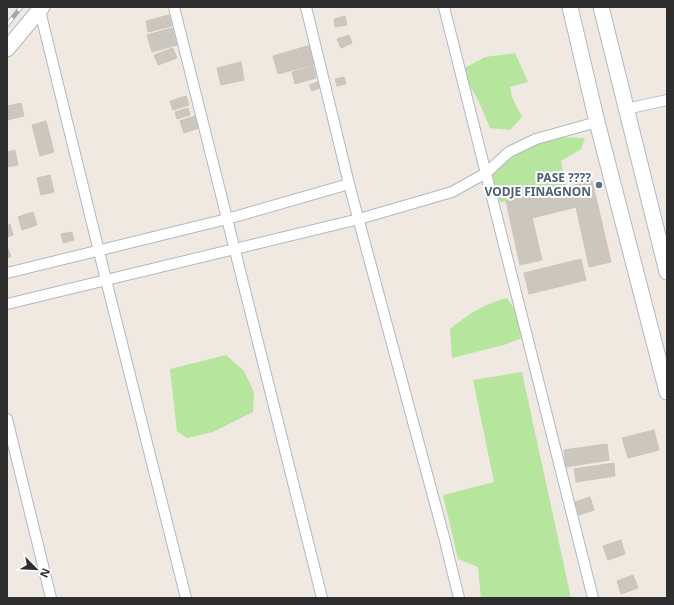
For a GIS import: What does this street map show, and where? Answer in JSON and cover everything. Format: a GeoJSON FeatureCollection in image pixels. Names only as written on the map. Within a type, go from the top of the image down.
{"type":"FeatureCollection","features":[{"type":"Feature","properties":{"kind":"street"},"geometry":{"type":"LineString","coordinates":[[174,7],[322,598]]}},
{"type":"Feature","properties":{"kind":"street"},"geometry":{"type":"LineString","coordinates":[[306,7],[349,184],[459,598]]}},
{"type":"Feature","properties":{"kind":"street"},"geometry":{"type":"LineString","coordinates":[[444,7],[593,598]]}},
{"type":"Feature","properties":{"kind":"street"},"geometry":{"type":"LineString","coordinates":[[570,7],[597,122],[667,392]]}},
{"type":"Feature","properties":{"kind":"street"},"geometry":{"type":"LineString","coordinates":[[601,7],[667,272]]}},
{"type":"Feature","properties":{"kind":"street"},"geometry":{"type":"LineString","coordinates":[[7,49],[41,9]]}},
{"type":"Feature","properties":{"kind":"street"},"geometry":{"type":"LineString","coordinates":[[41,9],[98,251],[186,598]]}},
{"type":"Feature","properties":{"kind":"street"},"geometry":{"type":"LineString","coordinates":[[626,109],[667,100]]}},
{"type":"Feature","properties":{"kind":"street"},"geometry":{"type":"LineString","coordinates":[[7,304],[359,219],[452,192],[486,173],[509,152],[536,139],[597,122]]}},
{"type":"Feature","properties":{"kind":"street"},"geometry":{"type":"LineString","coordinates":[[7,273],[227,219],[349,184]]}},
{"type":"Feature","properties":{"kind":"street"},"geometry":{"type":"LineString","coordinates":[[7,419],[51,598]]}},
{"type":"Feature","properties":{"kind":"green space"},"geometry":{"type":"Polygon","coordinates":[[[515,53],[528,82],[510,87],[512,97],[522,117],[510,130],[490,128],[479,102],[461,70],[485,57],[515,53]]]}},
{"type":"Feature","properties":{"kind":"green space"},"geometry":{"type":"Polygon","coordinates":[[[559,137],[585,138],[581,149],[561,161],[566,187],[501,202],[488,190],[491,169],[505,156],[559,137]]]}},
{"type":"Feature","properties":{"kind":"green space"},"geometry":{"type":"Polygon","coordinates":[[[507,298],[526,326],[522,338],[507,344],[452,358],[450,329],[477,310],[507,298]]]}},
{"type":"Feature","properties":{"kind":"green space"},"geometry":{"type":"Polygon","coordinates":[[[226,355],[244,371],[254,392],[253,412],[213,432],[187,438],[177,431],[170,369],[226,355]]]}},
{"type":"Feature","properties":{"kind":"green space"},"geometry":{"type":"Polygon","coordinates":[[[522,372],[571,598],[481,598],[478,567],[458,559],[443,495],[494,482],[473,380],[522,372]]]}},
{"type":"Feature","properties":{"kind":"building"},"geometry":{"type":"Polygon","coordinates":[[[169,15],[172,26],[148,32],[146,21],[169,15]]]}},
{"type":"Feature","properties":{"kind":"building"},"geometry":{"type":"Polygon","coordinates":[[[345,16],[347,25],[335,27],[334,19],[345,16]]]}},
{"type":"Feature","properties":{"kind":"building"},"geometry":{"type":"Polygon","coordinates":[[[172,28],[177,45],[152,52],[147,35],[172,28]]]}},
{"type":"Feature","properties":{"kind":"building"},"geometry":{"type":"Polygon","coordinates":[[[349,35],[352,43],[341,48],[337,39],[349,35]]]}},
{"type":"Feature","properties":{"kind":"building"},"geometry":{"type":"Polygon","coordinates":[[[311,45],[316,64],[278,74],[273,56],[311,45]]]}},
{"type":"Feature","properties":{"kind":"building"},"geometry":{"type":"Polygon","coordinates":[[[173,48],[177,58],[158,65],[154,55],[173,48]]]}},
{"type":"Feature","properties":{"kind":"building"},"geometry":{"type":"Polygon","coordinates":[[[241,62],[244,80],[221,85],[217,68],[241,62]]]}},
{"type":"Feature","properties":{"kind":"building"},"geometry":{"type":"Polygon","coordinates":[[[313,66],[316,78],[295,84],[292,72],[313,66]]]}},
{"type":"Feature","properties":{"kind":"building"},"geometry":{"type":"Polygon","coordinates":[[[344,77],[346,84],[337,86],[335,79],[344,77]]]}},
{"type":"Feature","properties":{"kind":"building"},"geometry":{"type":"Polygon","coordinates":[[[320,81],[322,87],[312,91],[309,85],[320,81]]]}},
{"type":"Feature","properties":{"kind":"building"},"geometry":{"type":"Polygon","coordinates":[[[186,96],[189,105],[173,110],[170,101],[186,96]]]}},
{"type":"Feature","properties":{"kind":"building"},"geometry":{"type":"Polygon","coordinates":[[[21,103],[24,116],[7,120],[7,106],[21,103]]]}},
{"type":"Feature","properties":{"kind":"building"},"geometry":{"type":"Polygon","coordinates":[[[188,108],[190,115],[177,119],[175,112],[188,108]]]}},
{"type":"Feature","properties":{"kind":"building"},"geometry":{"type":"Polygon","coordinates":[[[195,116],[199,128],[184,133],[180,121],[195,116]]]}},
{"type":"Feature","properties":{"kind":"building"},"geometry":{"type":"Polygon","coordinates":[[[46,121],[54,152],[40,156],[32,125],[46,121]]]}},
{"type":"Feature","properties":{"kind":"building"},"geometry":{"type":"Polygon","coordinates":[[[15,150],[18,165],[7,167],[7,152],[15,150]]]}},
{"type":"Feature","properties":{"kind":"building"},"geometry":{"type":"Polygon","coordinates":[[[50,175],[54,192],[41,195],[37,178],[50,175]]]}},
{"type":"Feature","properties":{"kind":"building"},"geometry":{"type":"Polygon","coordinates":[[[592,181],[597,202],[532,218],[527,196],[592,181]]]}},
{"type":"Feature","properties":{"kind":"building"},"geometry":{"type":"Polygon","coordinates":[[[527,196],[542,260],[520,265],[506,201],[527,196]]]}},
{"type":"Feature","properties":{"kind":"building"},"geometry":{"type":"Polygon","coordinates":[[[597,202],[611,262],[589,267],[576,207],[597,202]]]}},
{"type":"Feature","properties":{"kind":"building"},"geometry":{"type":"Polygon","coordinates":[[[33,212],[37,225],[22,230],[18,217],[33,212]]]}},
{"type":"Feature","properties":{"kind":"building"},"geometry":{"type":"Polygon","coordinates":[[[10,224],[13,235],[7,237],[7,226],[10,224]]]}},
{"type":"Feature","properties":{"kind":"building"},"geometry":{"type":"Polygon","coordinates":[[[72,232],[74,240],[63,243],[61,234],[72,232]]]}},
{"type":"Feature","properties":{"kind":"building"},"geometry":{"type":"Polygon","coordinates":[[[7,246],[11,257],[7,257],[7,246]]]}},
{"type":"Feature","properties":{"kind":"building"},"geometry":{"type":"Polygon","coordinates":[[[581,259],[586,280],[529,294],[524,273],[581,259]]]}},
{"type":"Feature","properties":{"kind":"building"},"geometry":{"type":"Polygon","coordinates":[[[654,430],[659,450],[628,458],[622,438],[654,430]]]}},
{"type":"Feature","properties":{"kind":"building"},"geometry":{"type":"Polygon","coordinates":[[[607,444],[609,460],[566,467],[564,450],[607,444]]]}},
{"type":"Feature","properties":{"kind":"building"},"geometry":{"type":"Polygon","coordinates":[[[614,463],[615,476],[576,482],[574,469],[614,463]]]}},
{"type":"Feature","properties":{"kind":"building"},"geometry":{"type":"Polygon","coordinates":[[[590,497],[594,510],[579,515],[575,502],[590,497]]]}},
{"type":"Feature","properties":{"kind":"building"},"geometry":{"type":"Polygon","coordinates":[[[621,540],[625,554],[608,560],[603,546],[621,540]]]}},
{"type":"Feature","properties":{"kind":"building"},"geometry":{"type":"Polygon","coordinates":[[[633,575],[638,588],[621,594],[617,581],[633,575]]]}},
{"type":"Feature","properties":{"kind":"railway"},"geometry":{"type":"LineString","coordinates":[[7,25],[21,7]]}},
{"type":"Feature","properties":{"kind":"place","name":"PASE ???? VODJE FINAGNON"},"geometry":{"type":"Point","coordinates":[599,185]}}]}
